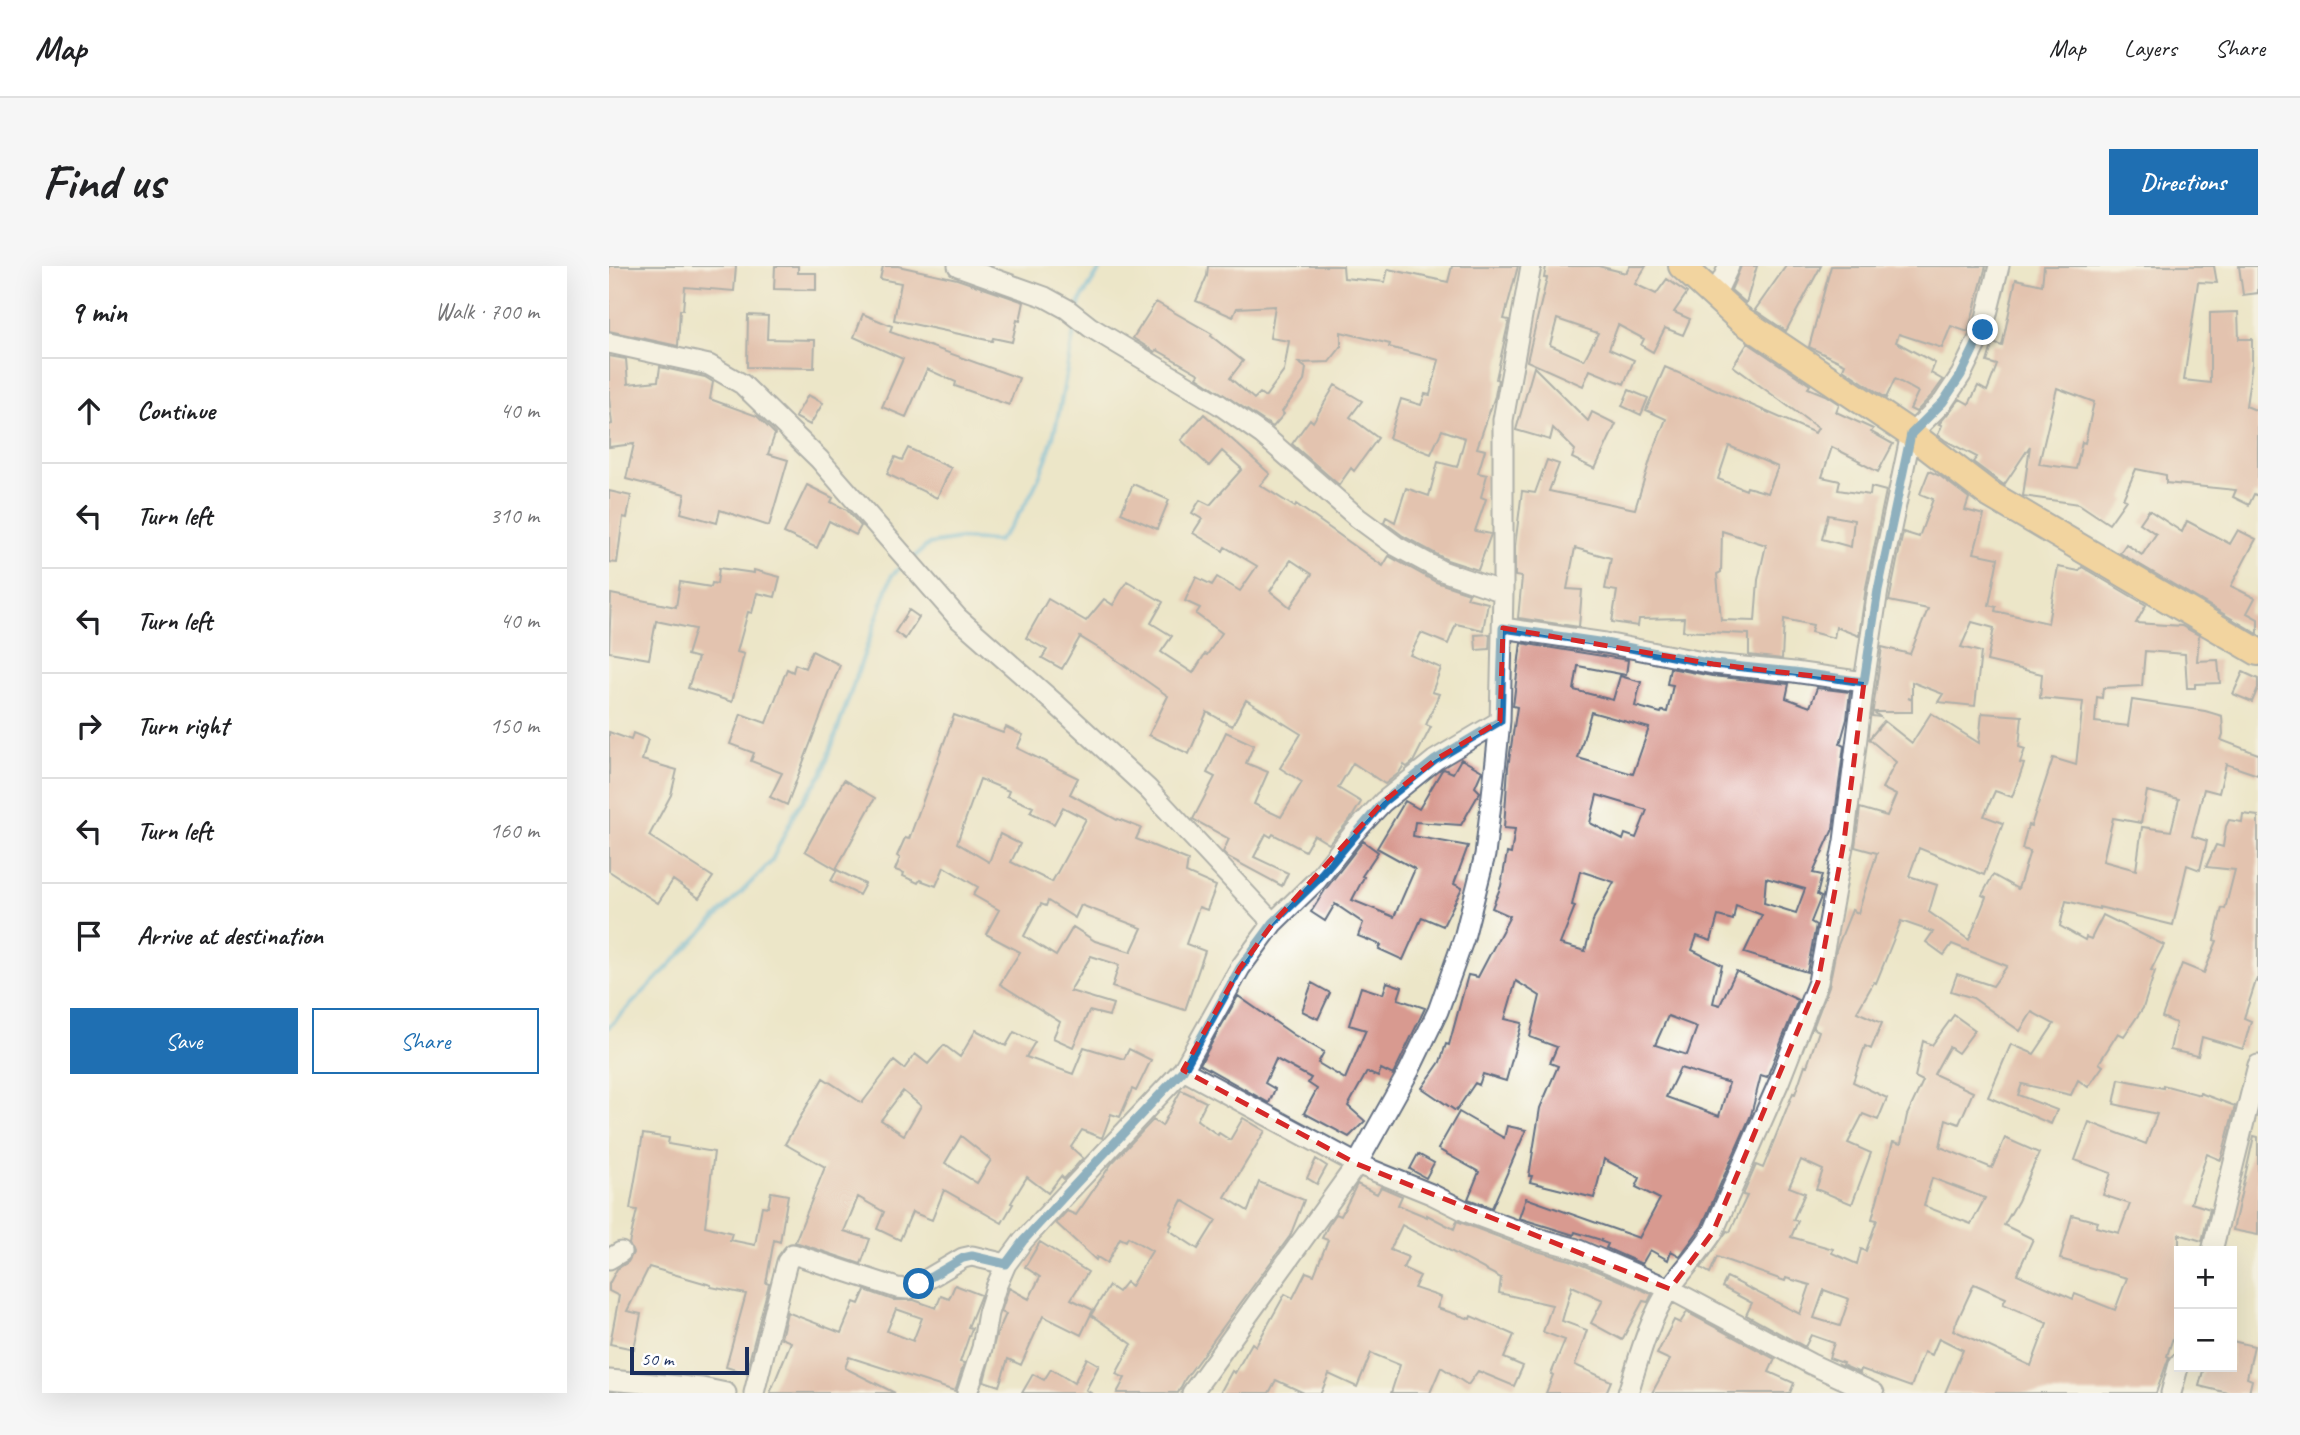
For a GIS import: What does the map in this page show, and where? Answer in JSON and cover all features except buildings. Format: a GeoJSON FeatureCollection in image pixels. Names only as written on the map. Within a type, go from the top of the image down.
{"type":"FeatureCollection","features":[{"type":"Feature","properties":{"kind":"main road"},"geometry":{"type":"LineString","coordinates":[[1682,266],[1740,319],[1911,434],[1989,494],[2258,652]]}},
{"type":"Feature","properties":{"kind":"street"},"geometry":{"type":"LineString","coordinates":[[958,266],[1045,297],[1067,309],[1090,327],[1220,405],[1263,435],[1358,518],[1397,547],[1442,571],[1503,592]]}},
{"type":"Feature","properties":{"kind":"street"},"geometry":{"type":"LineString","coordinates":[[1192,1393],[1357,1164],[1409,1071],[1438,1011],[1464,938],[1485,855],[1500,721],[1503,420],[1531,266]]}},
{"type":"Feature","properties":{"kind":"street"},"geometry":{"type":"LineString","coordinates":[[1714,297],[1729,266]]}},
{"type":"Feature","properties":{"kind":"street"},"geometry":{"type":"LineString","coordinates":[[1628,1393],[1652,1321],[1670,1289],[1713,1232],[1779,1083],[1818,982],[1844,841],[1878,590],[1911,434],[1943,402],[1961,375],[1983,330],[1999,266]]}},
{"type":"Feature","properties":{"kind":"street"},"geometry":{"type":"LineString","coordinates":[[609,343],[709,365],[742,384],[819,459],[958,618],[1059,706],[1148,789],[1273,923]]}},
{"type":"Feature","properties":{"kind":"street"},"geometry":{"type":"LineString","coordinates":[[1503,628],[1605,643],[1713,664],[1864,682]]}},
{"type":"Feature","properties":{"kind":"street"},"geometry":{"type":"LineString","coordinates":[[967,1393],[982,1348],[988,1313],[1006,1264],[1023,1241],[1183,1070],[1240,968],[1273,923],[1316,881],[1383,802],[1435,760],[1500,721]]}},
{"type":"Feature","properties":{"kind":"street"},"geometry":{"type":"LineString","coordinates":[[2212,1246],[2258,1065]]}},
{"type":"Feature","properties":{"kind":"street"},"geometry":{"type":"LineString","coordinates":[[1183,1070],[1357,1164],[1465,1211],[1537,1238],[1574,1248],[1670,1289],[1811,1364],[1874,1393]]}},
{"type":"Feature","properties":{"kind":"street"},"geometry":{"type":"LineString","coordinates":[[754,1393],[787,1262],[793,1254],[897,1288],[908,1289],[963,1258],[972,1256],[1006,1264]]}},
{"type":"Feature","properties":{"kind":"street"},"geometry":{"type":"LineString","coordinates":[[2171,1393],[2177,1372]]}},
{"type":"Feature","properties":{"kind":"street"},"geometry":{"type":"LineString","coordinates":[[609,1381],[702,1388],[726,1393]]}},
{"type":"Feature","properties":{"kind":"highlighted area"},"geometry":{"type":"Polygon","coordinates":[[[1503,628],[1713,664],[1864,682],[1844,841],[1818,982],[1713,1232],[1670,1289],[1357,1164],[1183,1070],[1240,968],[1273,923],[1383,802],[1435,760],[1500,721],[1503,628]]]}},
{"type":"Feature","properties":{"kind":"waterway"},"geometry":{"type":"LineString","coordinates":[[1078,310],[1080,301],[1102,266]]}},
{"type":"Feature","properties":{"kind":"waterway"},"geometry":{"type":"LineString","coordinates":[[913,558],[929,544],[960,539],[998,541],[1018,516],[1033,491],[1053,438],[1076,322]]}},
{"type":"Feature","properties":{"kind":"waterway"},"geometry":{"type":"LineString","coordinates":[[609,1027],[771,862],[796,810],[822,774],[892,575],[903,565]]}},
{"type":"Feature","properties":{"kind":"route"},"geometry":{"type":"LineString","coordinates":[[919,1284],[963,1258],[981,1257],[1006,1264],[1023,1241],[1183,1070],[1240,968],[1273,923],[1316,881],[1353,834],[1383,802],[1435,760],[1500,721],[1503,628],[1605,643],[1713,664],[1864,682],[1878,590],[1911,434],[1943,402],[1961,375],[1983,330]]}}]}
